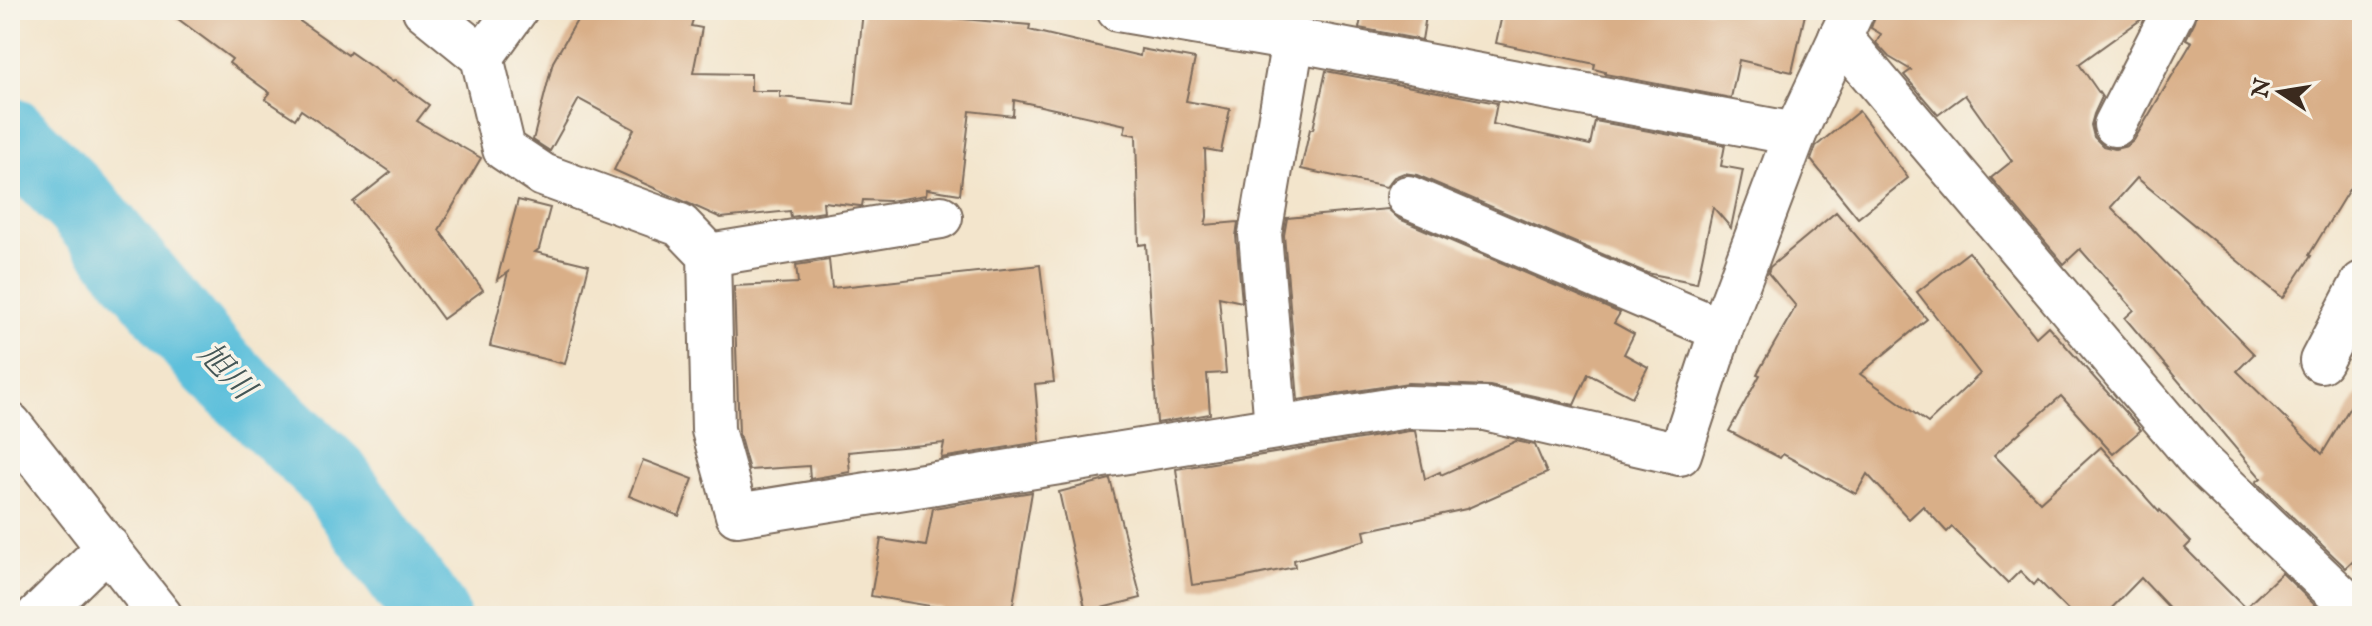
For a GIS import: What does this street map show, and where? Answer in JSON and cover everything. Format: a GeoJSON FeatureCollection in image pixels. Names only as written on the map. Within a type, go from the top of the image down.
{"type":"FeatureCollection","features":[{"type":"Feature","properties":{"kind":"street"},"geometry":{"type":"LineString","coordinates":[[424,10],[482,57],[504,149],[543,175],[680,225],[709,255],[713,430],[737,515],[1407,407],[1485,409],[1680,454],[1721,330],[1795,134],[1847,24],[2201,463],[2361,616]]}},
{"type":"Feature","properties":{"kind":"street"},"geometry":{"type":"LineString","coordinates":[[482,57],[516,10]]}},
{"type":"Feature","properties":{"kind":"street"},"geometry":{"type":"LineString","coordinates":[[1118,10],[1795,134]]}},
{"type":"Feature","properties":{"kind":"street"},"geometry":{"type":"LineString","coordinates":[[2115,125],[2174,10]]}},
{"type":"Feature","properties":{"kind":"street"},"geometry":{"type":"LineString","coordinates":[[1276,427],[1260,234],[1293,40]]}},
{"type":"Feature","properties":{"kind":"street"},"geometry":{"type":"LineString","coordinates":[[1408,197],[1721,330]]}},
{"type":"Feature","properties":{"kind":"street"},"geometry":{"type":"LineString","coordinates":[[709,255],[941,217]]}},
{"type":"Feature","properties":{"kind":"street"},"geometry":{"type":"LineString","coordinates":[[2321,361],[2362,283]]}},
{"type":"Feature","properties":{"kind":"street"},"geometry":{"type":"LineString","coordinates":[[10,424],[161,616]]}},
{"type":"Feature","properties":{"kind":"street"},"geometry":{"type":"LineString","coordinates":[[37,616],[108,547]]}},
{"type":"Feature","properties":{"kind":"building"},"geometry":{"type":"Polygon","coordinates":[[[166,10],[284,10],[348,55],[350,52],[429,105],[417,121],[481,158],[439,230],[483,290],[443,319],[353,202],[391,172],[301,110],[295,119],[265,99],[270,93],[229,63],[232,59],[166,10]]]}},
{"type":"Feature","properties":{"kind":"building"},"geometry":{"type":"Polygon","coordinates":[[[583,10],[696,10],[691,26],[702,28],[693,73],[751,74],[751,91],[780,91],[780,97],[854,104],[863,10],[909,10],[908,14],[1030,25],[1029,30],[1140,56],[1141,49],[1195,59],[1186,101],[1230,109],[1221,152],[1205,149],[1205,225],[1238,222],[1236,236],[1242,302],[1219,297],[1226,373],[1207,374],[1210,414],[1157,423],[1146,244],[1139,245],[1136,135],[1124,133],[1126,125],[1014,100],[1013,116],[970,111],[960,194],[927,189],[926,195],[889,201],[863,200],[862,206],[823,202],[824,212],[791,217],[790,211],[721,218],[614,170],[634,129],[579,99],[550,151],[533,140],[553,62],[583,10]]]}},
{"type":"Feature","properties":{"kind":"building"},"geometry":{"type":"Polygon","coordinates":[[[1363,10],[1427,10],[1422,40],[1359,28],[1363,10]]]}},
{"type":"Feature","properties":{"kind":"building"},"geometry":{"type":"Polygon","coordinates":[[[1503,10],[1806,10],[1792,72],[1739,60],[1731,98],[1605,74],[1594,69],[1595,64],[1496,43],[1503,10]]]}},
{"type":"Feature","properties":{"kind":"building"},"geometry":{"type":"Polygon","coordinates":[[[1877,10],[2147,10],[2143,18],[2079,64],[2102,97],[2091,125],[2094,137],[2103,146],[2115,149],[2127,146],[2134,140],[2192,42],[2186,39],[2198,10],[2362,10],[2362,168],[2283,298],[2137,178],[2111,207],[2254,354],[2237,371],[2322,454],[2362,387],[2362,553],[2346,568],[2256,482],[2261,478],[2125,318],[2134,310],[2080,249],[2064,264],[1991,178],[2012,161],[1965,95],[1938,115],[1904,75],[1911,70],[1889,57],[1876,43],[1881,34],[1871,28],[1877,10]]]}},
{"type":"Feature","properties":{"kind":"building"},"geometry":{"type":"Polygon","coordinates":[[[1326,71],[1497,103],[1493,124],[1590,145],[1595,121],[1725,145],[1721,166],[1743,170],[1731,228],[1713,207],[1697,283],[1647,273],[1417,175],[1404,173],[1394,177],[1386,187],[1301,169],[1326,71]]]}},
{"type":"Feature","properties":{"kind":"building"},"geometry":{"type":"Polygon","coordinates":[[[1859,111],[1908,178],[1858,218],[1811,160],[1816,146],[1859,111]]]}},
{"type":"Feature","properties":{"kind":"building"},"geometry":{"type":"Polygon","coordinates":[[[518,200],[550,208],[539,249],[535,252],[589,265],[565,364],[490,346],[508,272],[497,280],[518,200]]]}},
{"type":"Feature","properties":{"kind":"building"},"geometry":{"type":"Polygon","coordinates":[[[1388,209],[1399,219],[1620,313],[1614,323],[1634,334],[1624,354],[1648,367],[1632,397],[1588,374],[1574,405],[1490,386],[1408,383],[1298,400],[1284,235],[1287,218],[1388,209]]]}},
{"type":"Feature","properties":{"kind":"building"},"geometry":{"type":"Polygon","coordinates":[[[1836,212],[1927,319],[1860,374],[1928,423],[1980,374],[1917,292],[1969,252],[2036,337],[2048,326],[2141,430],[2113,454],[2061,396],[1994,455],[2040,502],[2101,447],[2159,512],[2191,542],[2185,548],[2245,608],[2282,573],[2326,616],[2177,616],[2141,578],[2104,616],[2074,616],[2038,580],[2034,585],[2020,571],[2008,583],[1952,527],[1947,532],[1923,506],[1909,519],[1867,474],[1856,494],[1783,454],[1780,458],[1729,431],[1796,306],[1768,273],[1770,267],[1836,212]]]}},
{"type":"Feature","properties":{"kind":"building"},"geometry":{"type":"Polygon","coordinates":[[[829,260],[832,288],[1040,265],[1054,382],[1035,384],[1040,442],[941,458],[944,443],[848,452],[850,472],[810,479],[809,466],[749,470],[739,434],[734,286],[798,283],[796,265],[829,260]]]}},
{"type":"Feature","properties":{"kind":"building"},"geometry":{"type":"Polygon","coordinates":[[[1415,431],[1425,479],[1440,472],[1441,475],[1516,441],[1535,445],[1547,473],[1466,509],[1364,531],[1366,540],[1294,560],[1295,567],[1192,585],[1176,469],[1415,431]]]}},
{"type":"Feature","properties":{"kind":"building"},"geometry":{"type":"Polygon","coordinates":[[[643,460],[693,479],[679,516],[629,496],[643,460]]]}},
{"type":"Feature","properties":{"kind":"building"},"geometry":{"type":"Polygon","coordinates":[[[1110,479],[1141,598],[1086,612],[1059,492],[1110,479]]]}},
{"type":"Feature","properties":{"kind":"building"},"geometry":{"type":"Polygon","coordinates":[[[1032,492],[1011,616],[940,616],[942,608],[871,596],[881,539],[926,546],[933,508],[1032,492]]]}},
{"type":"Feature","properties":{"kind":"waterway","name":"旭川"},"geometry":{"type":"LineString","coordinates":[[10,134],[81,205],[216,366],[332,476],[432,616]]}}]}
